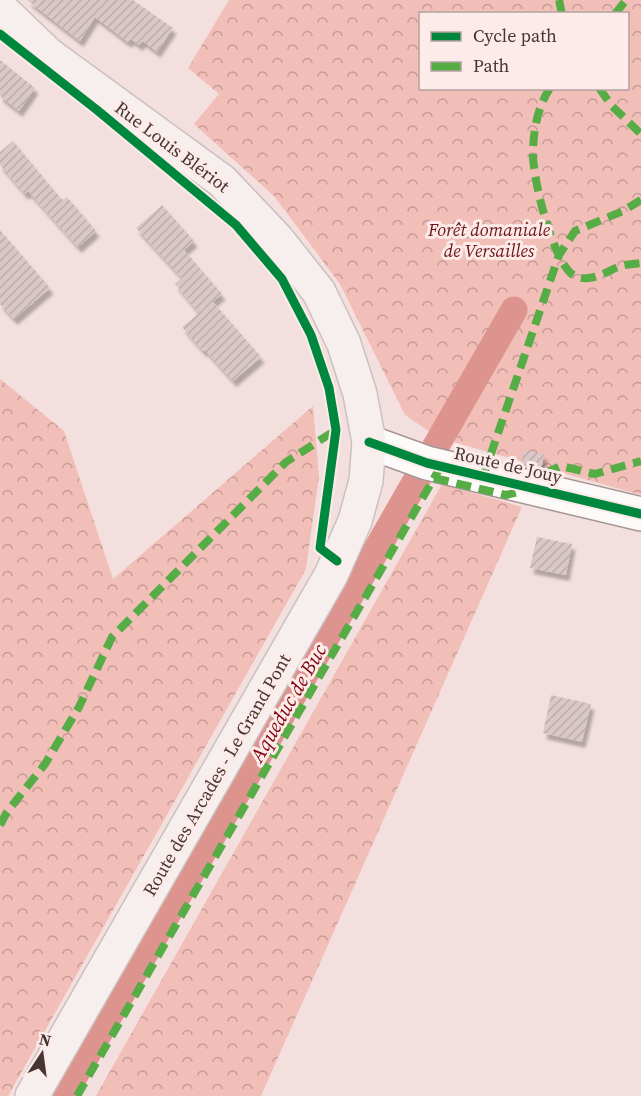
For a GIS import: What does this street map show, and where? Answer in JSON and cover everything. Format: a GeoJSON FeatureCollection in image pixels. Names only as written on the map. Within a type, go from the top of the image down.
{"type":"FeatureCollection","features":[{"type":"Feature","properties":{"kind":"main road","name":"Rue Louis Blériot"},"geometry":{"type":"LineString","coordinates":[[0,8],[48,54],[222,182],[277,238],[319,292],[344,344],[360,394],[369,442]]}},
{"type":"Feature","properties":{"kind":"main road","name":"Route des Arcades - Le Grand Pont"},"geometry":{"type":"LineString","coordinates":[[32,1096],[331,575],[355,521],[366,481],[369,442]]}},
{"type":"Feature","properties":{"kind":"street","name":"Route de Jouy"},"geometry":{"type":"LineString","coordinates":[[369,442],[427,463],[641,514]]}},
{"type":"Feature","properties":{"kind":"green space","name":"Forêt domaniale de Versailles"},"geometry":{"type":"Polygon","coordinates":[[[229,0],[641,0],[641,495],[439,438],[405,415],[340,284],[274,196],[194,124],[219,94],[188,68],[229,0]]]}},
{"type":"Feature","properties":{"kind":"green space"},"geometry":{"type":"Polygon","coordinates":[[[0,379],[64,431],[113,579],[313,406],[319,476],[306,569],[8,1096],[0,1096],[0,379]]]}},
{"type":"Feature","properties":{"kind":"green space"},"geometry":{"type":"Polygon","coordinates":[[[442,484],[522,507],[261,1096],[96,1096],[442,484]]]}},
{"type":"Feature","properties":{"kind":"building"},"geometry":{"type":"Polygon","coordinates":[[[27,0],[133,0],[173,28],[157,52],[143,41],[139,45],[131,39],[128,42],[95,17],[80,41],[27,0]]]}},
{"type":"Feature","properties":{"kind":"building"},"geometry":{"type":"Polygon","coordinates":[[[0,60],[35,88],[19,111],[0,96],[0,60]]]}},
{"type":"Feature","properties":{"kind":"building"},"geometry":{"type":"Polygon","coordinates":[[[13,141],[62,200],[67,197],[96,231],[78,247],[28,191],[25,194],[0,165],[0,152],[13,141]]]}},
{"type":"Feature","properties":{"kind":"building"},"geometry":{"type":"Polygon","coordinates":[[[162,205],[194,241],[184,250],[222,294],[199,313],[175,284],[182,278],[136,228],[162,205]]]}},
{"type":"Feature","properties":{"kind":"building"},"geometry":{"type":"Polygon","coordinates":[[[0,230],[50,288],[14,319],[0,304],[0,230]]]}},
{"type":"Feature","properties":{"kind":"building"},"geometry":{"type":"Polygon","coordinates":[[[213,302],[261,357],[233,381],[182,327],[213,302]]]}},
{"type":"Feature","properties":{"kind":"building"},"geometry":{"type":"Polygon","coordinates":[[[524,450],[544,454],[541,471],[520,466],[524,450]]]}},
{"type":"Feature","properties":{"kind":"building"},"geometry":{"type":"Polygon","coordinates":[[[537,537],[572,544],[566,575],[530,568],[537,537]]]}},
{"type":"Feature","properties":{"kind":"building"},"geometry":{"type":"Polygon","coordinates":[[[551,695],[591,704],[582,742],[543,733],[551,695]]]}},
{"type":"Feature","properties":{"kind":"waterway","name":"Aqueduc de Buc"},"geometry":{"type":"LineString","coordinates":[[63,1096],[514,310]]}},
{"type":"Feature","properties":{"kind":"marked path"},"geometry":{"type":"LineString","coordinates":[[559,0],[562,12]]}},
{"type":"Feature","properties":{"kind":"marked path"},"geometry":{"type":"LineString","coordinates":[[617,12],[626,0]]}},
{"type":"Feature","properties":{"kind":"marked path"},"geometry":{"type":"LineString","coordinates":[[549,90],[537,117],[533,161],[545,218],[559,255],[567,269],[581,278],[592,278],[621,266],[641,263]]}},
{"type":"Feature","properties":{"kind":"marked path"},"geometry":{"type":"LineString","coordinates":[[600,90],[612,106],[641,134]]}},
{"type":"Feature","properties":{"kind":"marked path"},"geometry":{"type":"LineString","coordinates":[[483,477],[559,255],[575,231],[623,211],[641,200]]}},
{"type":"Feature","properties":{"kind":"marked path"},"geometry":{"type":"LineString","coordinates":[[0,825],[7,812],[45,764],[79,707],[112,637],[286,462],[336,430]]}},
{"type":"Feature","properties":{"kind":"marked path"},"geometry":{"type":"LineString","coordinates":[[545,473],[561,466],[595,474],[641,461]]}},
{"type":"Feature","properties":{"kind":"marked path"},"geometry":{"type":"LineString","coordinates":[[77,1096],[441,466]]}},
{"type":"Feature","properties":{"kind":"marked path"},"geometry":{"type":"LineString","coordinates":[[434,478],[506,495],[518,492]]}},
{"type":"Feature","properties":{"kind":"cycle path"},"geometry":{"type":"LineString","coordinates":[[0,34],[97,110],[236,225],[282,279],[311,335],[329,388],[336,430],[320,548],[337,561]]}},
{"type":"Feature","properties":{"kind":"cycle path"},"geometry":{"type":"LineString","coordinates":[[369,442],[427,463],[641,514]]}}]}
